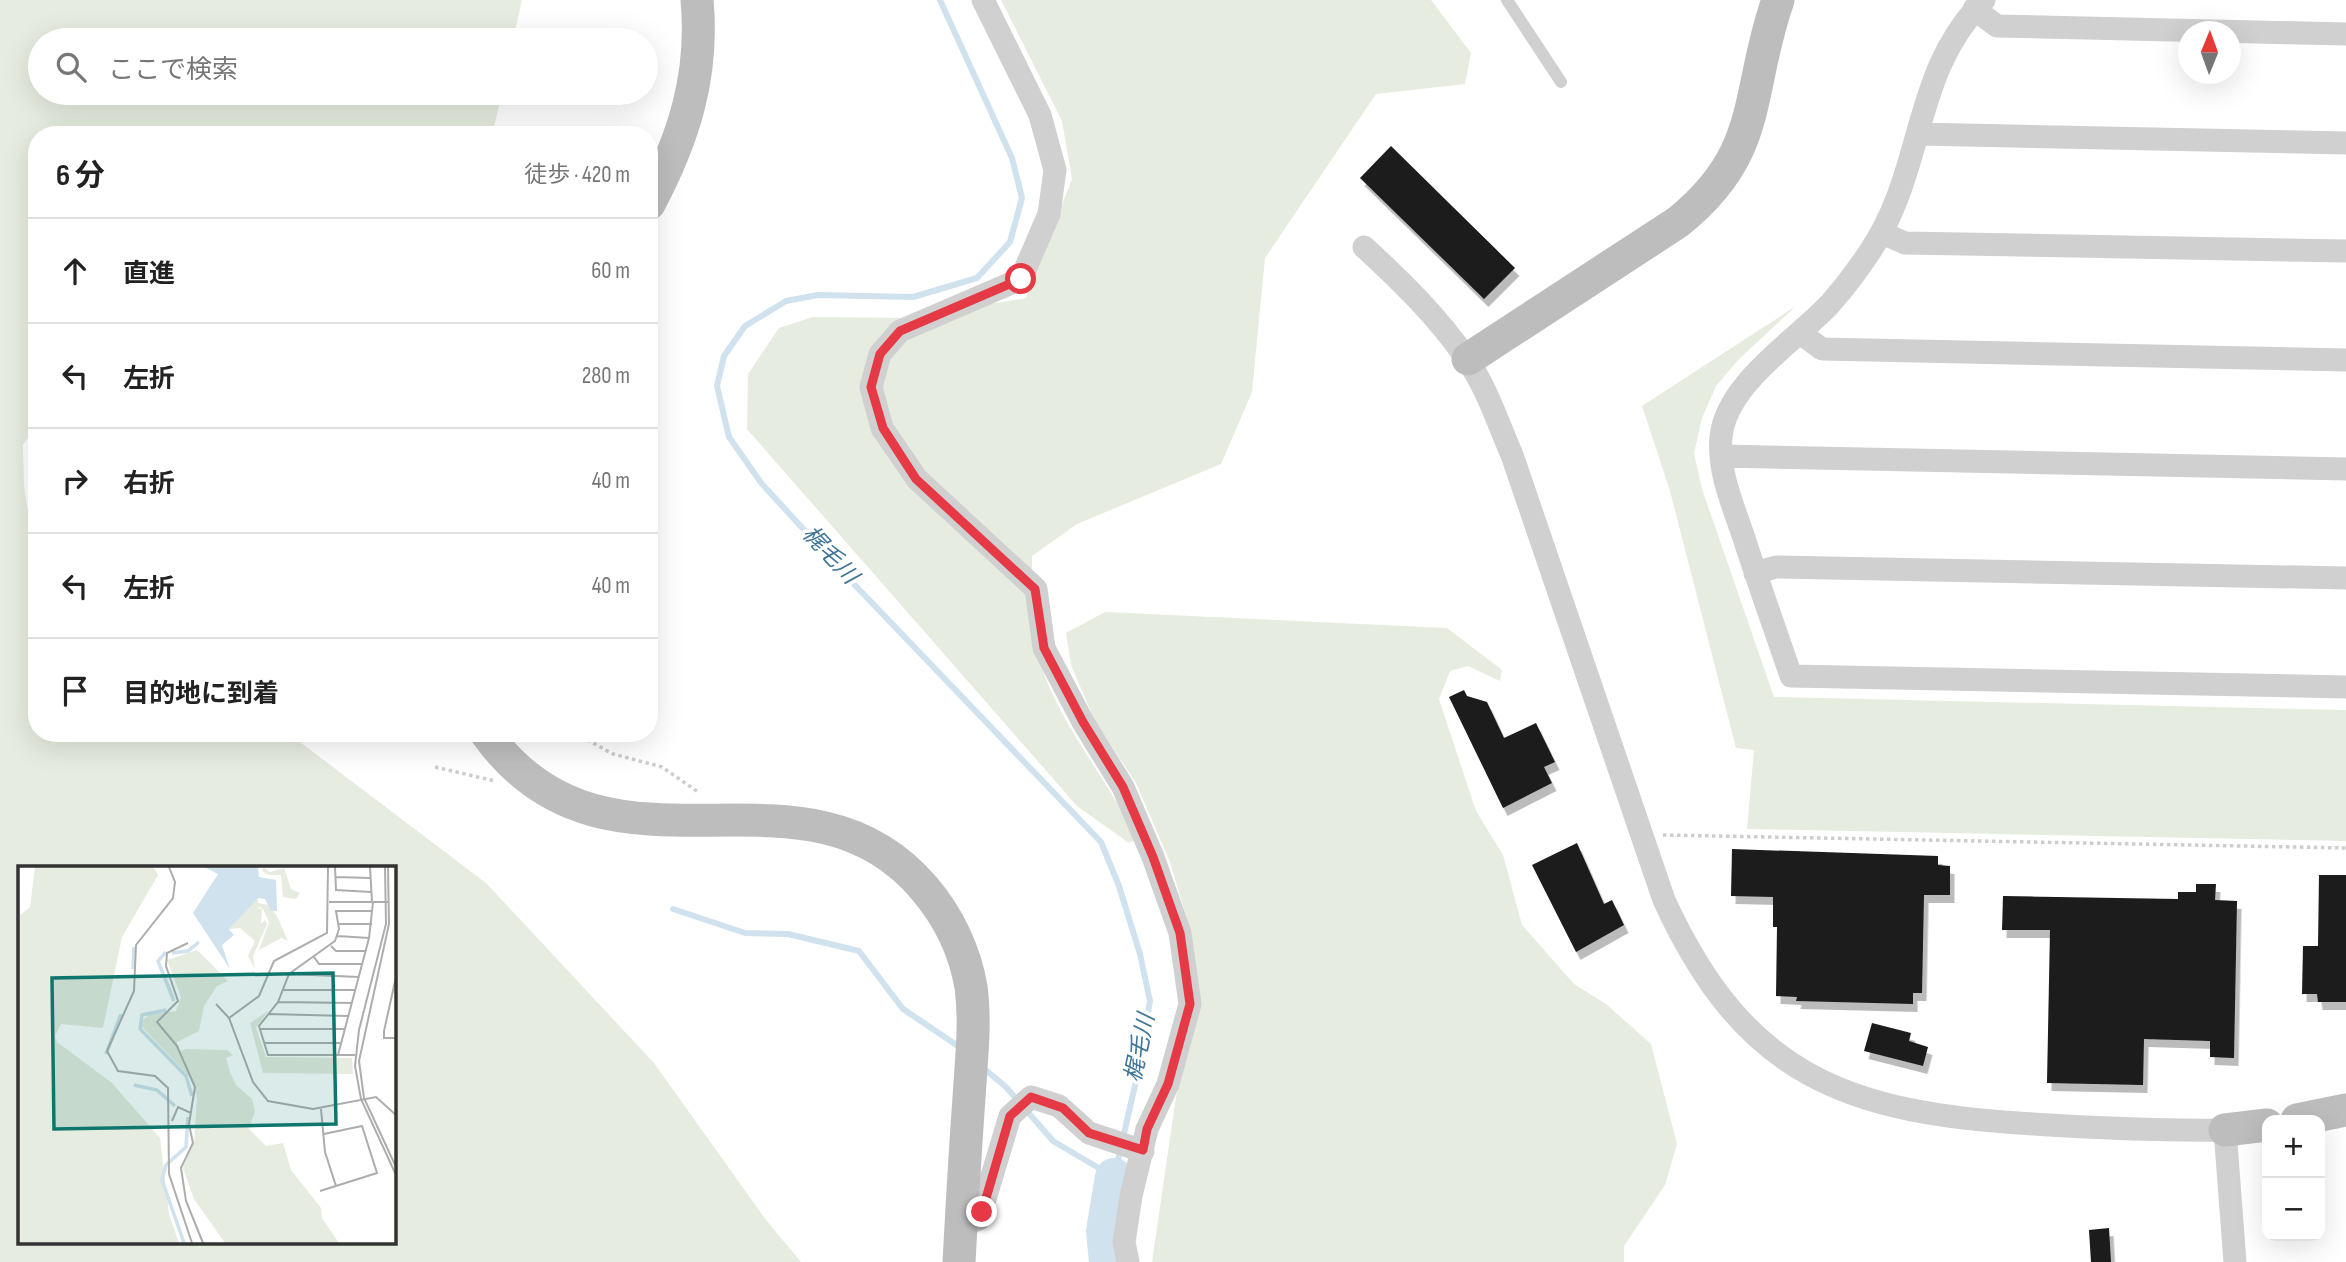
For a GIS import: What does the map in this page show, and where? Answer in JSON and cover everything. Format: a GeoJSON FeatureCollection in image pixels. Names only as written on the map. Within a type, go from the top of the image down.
{"type":"FeatureCollection","features":[{"type":"Feature","properties":{"kind":"street"},"geometry":{"type":"LineString","coordinates":[[658,186],[676,150],[691,103],[698,54],[697,0]]}},
{"type":"Feature","properties":{"kind":"street"},"geometry":{"type":"LineString","coordinates":[[983,0],[1040,115],[1055,170],[1049,214],[1021,279],[900,331],[880,354],[871,387],[883,428],[916,479],[1035,589],[1044,648],[1083,722],[1123,787],[1180,933],[1190,1004],[1168,1084],[1147,1129],[1128,1146]]}},
{"type":"Feature","properties":{"kind":"street"},"geometry":{"type":"LineString","coordinates":[[1468,359],[1678,222],[1720,181],[1742,144],[1750,120],[1763,44],[1778,0]]}},
{"type":"Feature","properties":{"kind":"street"},"geometry":{"type":"LineString","coordinates":[[2346,34],[1997,26],[1979,5],[1955,33],[1940,60],[1929,89],[1919,134],[1901,191],[1882,233],[1856,273],[1738,394],[1726,415],[1721,456],[1725,479],[1791,676],[2346,687]]}},
{"type":"Feature","properties":{"kind":"street"},"geometry":{"type":"LineString","coordinates":[[1919,134],[2346,143]]}},
{"type":"Feature","properties":{"kind":"street"},"geometry":{"type":"LineString","coordinates":[[1882,233],[1905,243],[2346,251]]}},
{"type":"Feature","properties":{"kind":"street"},"geometry":{"type":"LineString","coordinates":[[1364,247],[1399,279],[1468,359],[1512,455],[1664,900],[1698,968],[1740,1021],[1770,1048],[1819,1080],[1886,1105],[1925,1114],[2155,1131],[2225,1130],[2262,1126]]}},
{"type":"Feature","properties":{"kind":"street"},"geometry":{"type":"LineString","coordinates":[[1800,333],[1822,349],[2346,360]]}},
{"type":"Feature","properties":{"kind":"street"},"geometry":{"type":"LineString","coordinates":[[1721,456],[2346,469]]}},
{"type":"Feature","properties":{"kind":"street"},"geometry":{"type":"LineString","coordinates":[[1755,573],[1776,567],[2346,578]]}},
{"type":"Feature","properties":{"kind":"street"},"geometry":{"type":"LineString","coordinates":[[493,742],[528,778],[558,798],[603,815],[650,820],[775,821],[821,826],[864,842],[903,867],[935,900],[957,940],[971,985],[973,1030],[958,1262]]}},
{"type":"Feature","properties":{"kind":"street"},"geometry":{"type":"LineString","coordinates":[[961,1226],[972,1224],[982,1212],[1008,1121],[1024,1103],[1059,1106],[1084,1130],[1128,1146]]}},
{"type":"Feature","properties":{"kind":"street"},"geometry":{"type":"LineString","coordinates":[[2322,1115],[2346,1110]]}},
{"type":"Feature","properties":{"kind":"street"},"geometry":{"type":"LineString","coordinates":[[2225,1130],[2235,1262]]}},
{"type":"Feature","properties":{"kind":"street"},"geometry":{"type":"LineString","coordinates":[[1128,1146],[1131,1196],[1125,1242],[1128,1262]]}},
{"type":"Feature","properties":{"kind":"lane"},"geometry":{"type":"LineString","coordinates":[[1507,0],[1561,82]]}},
{"type":"Feature","properties":{"kind":"path"},"geometry":{"type":"LineString","coordinates":[[591,742],[613,754],[662,767],[679,776],[726,821]]}},
{"type":"Feature","properties":{"kind":"path"},"geometry":{"type":"LineString","coordinates":[[435,767],[503,783],[528,778]]}},
{"type":"Feature","properties":{"kind":"path"},"geometry":{"type":"LineString","coordinates":[[1663,835],[2346,848]]}},
{"type":"Feature","properties":{"kind":"shaded area"},"geometry":{"type":"Polygon","coordinates":[[[0,0],[522,0],[516,28],[28,28],[28,105],[499,105],[494,126],[28,126],[28,438],[23,445],[28,512],[28,742],[300,742],[486,883],[654,1063],[766,1220],[801,1262],[0,1262],[0,0]]]}},
{"type":"Feature","properties":{"kind":"shaded area"},"geometry":{"type":"Polygon","coordinates":[[[1001,0],[1431,0],[1471,53],[1465,84],[1376,94],[1265,258],[1252,392],[1221,464],[1077,524],[1032,556],[1034,624],[1041,664],[1071,729],[1138,839],[1129,843],[1077,806],[747,429],[748,374],[779,328],[813,317],[909,318],[1026,298],[1072,179],[1062,121],[1001,0]]]}},
{"type":"Feature","properties":{"kind":"shaded area"},"geometry":{"type":"Polygon","coordinates":[[[1796,306],[1739,359],[1716,386],[1702,418],[1694,453],[1702,489],[1774,697],[2346,710],[2346,841],[1747,829],[1754,750],[1736,748],[1670,491],[1642,406],[1796,306]]]}},
{"type":"Feature","properties":{"kind":"shaded area"},"geometry":{"type":"Polygon","coordinates":[[[1105,612],[1447,628],[1502,670],[1500,681],[1468,666],[1450,671],[1439,699],[1476,811],[1503,855],[1522,925],[1574,984],[1606,1004],[1651,1044],[1677,1144],[1665,1185],[1624,1246],[1624,1262],[1152,1262],[1176,1097],[1195,1017],[1191,933],[1170,862],[1136,783],[1094,719],[1071,665],[1066,633],[1105,612]]]}},
{"type":"Feature","properties":{"kind":"building"},"geometry":{"type":"Polygon","coordinates":[[[1391,146],[1515,268],[1484,299],[1360,178],[1391,146]]]}},
{"type":"Feature","properties":{"kind":"building"},"geometry":{"type":"Polygon","coordinates":[[[1464,690],[1467,696],[1487,702],[1504,738],[1536,723],[1555,762],[1544,767],[1552,783],[1503,808],[1449,697],[1464,690]]]}},
{"type":"Feature","properties":{"kind":"building"},"geometry":{"type":"Polygon","coordinates":[[[1577,843],[1604,904],[1612,900],[1624,925],[1576,952],[1532,865],[1577,843]]]}},
{"type":"Feature","properties":{"kind":"building"},"geometry":{"type":"Polygon","coordinates":[[[1732,849],[1938,856],[1938,865],[1950,866],[1950,895],[1924,895],[1922,993],[1913,993],[1913,1004],[1796,1001],[1797,997],[1776,996],[1777,927],[1773,927],[1773,897],[1731,896],[1732,849]]]}},
{"type":"Feature","properties":{"kind":"building"},"geometry":{"type":"Polygon","coordinates":[[[2319,875],[2346,875],[2346,1002],[2318,1002],[2317,994],[2302,994],[2303,946],[2318,946],[2319,875]]]}},
{"type":"Feature","properties":{"kind":"building"},"geometry":{"type":"Polygon","coordinates":[[[2196,884],[2216,884],[2215,900],[2237,901],[2234,1058],[2210,1057],[2210,1041],[2144,1039],[2143,1085],[2047,1083],[2050,930],[2002,930],[2003,896],[2178,899],[2178,892],[2196,892],[2196,884]]]}},
{"type":"Feature","properties":{"kind":"building"},"geometry":{"type":"Polygon","coordinates":[[[1872,1023],[1911,1033],[1909,1041],[1928,1047],[1923,1066],[1864,1051],[1872,1023]]]}},
{"type":"Feature","properties":{"kind":"building"},"geometry":{"type":"Polygon","coordinates":[[[2109,1228],[2111,1262],[2091,1262],[2089,1230],[2109,1228]]]}},
{"type":"Feature","properties":{"kind":"waterway","name":"梶毛川"},"geometry":{"type":"LineString","coordinates":[[940,0],[1012,158],[1022,198],[1010,242],[977,278],[913,297],[818,295],[786,301],[745,326],[724,356],[717,386],[729,437],[762,484],[1101,842],[1119,886],[1140,954],[1150,1001],[1136,1081],[1114,1177],[1053,1141],[1006,1087],[982,1067]]}},
{"type":"Feature","properties":{"kind":"waterway"},"geometry":{"type":"LineString","coordinates":[[673,909],[745,933],[788,934],[859,951],[903,1009],[961,1048]]}},
{"type":"Feature","properties":{"kind":"waterway","name":"梶毛川"},"geometry":{"type":"LineString","coordinates":[[1108,1262],[1105,1231],[1114,1177]]}},
{"type":"Feature","properties":{"kind":"route"},"geometry":{"type":"LineString","coordinates":[[982,1212],[1010,1116],[1031,1097],[1063,1108],[1089,1133],[1143,1150],[1147,1129],[1168,1084],[1190,1004],[1180,933],[1153,857],[1123,787],[1083,722],[1044,648],[1035,589],[916,479],[883,428],[871,387],[880,354],[900,331],[1021,279]]}}]}
